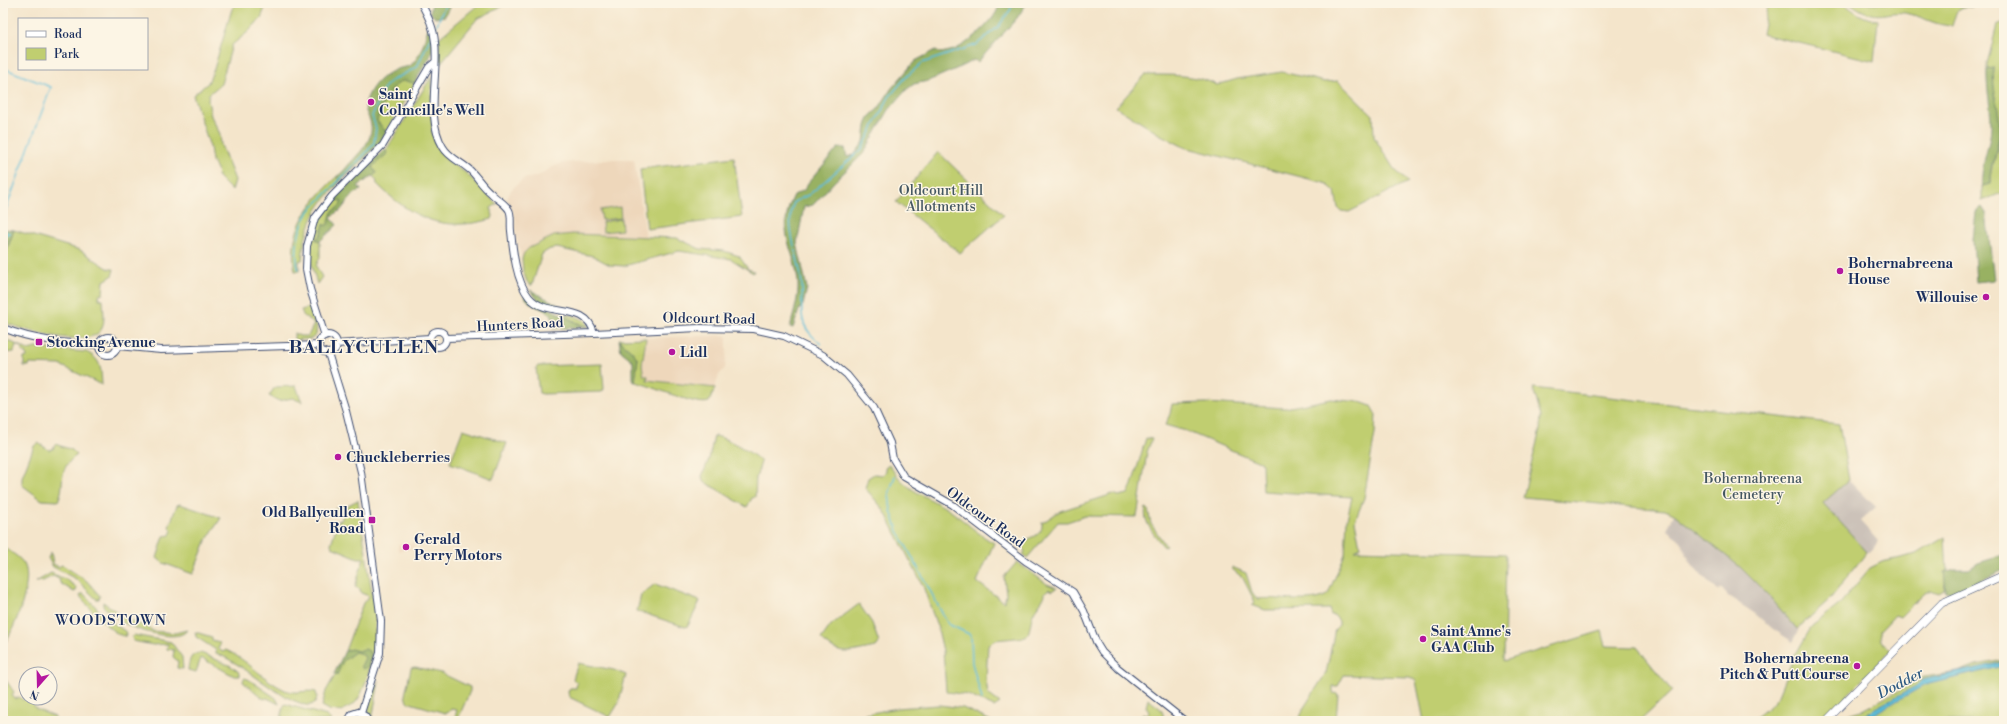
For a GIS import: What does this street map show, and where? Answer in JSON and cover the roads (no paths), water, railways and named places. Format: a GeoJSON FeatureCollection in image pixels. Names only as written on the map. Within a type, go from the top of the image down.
{"type":"FeatureCollection","features":[{"type":"Feature","properties":{"kind":"main road"},"geometry":{"type":"LineString","coordinates":[[1826,721],[1942,603],[2004,574]]}},
{"type":"Feature","properties":{"kind":"street"},"geometry":{"type":"LineString","coordinates":[[421,3],[433,26],[436,127],[443,147],[471,171],[484,187],[506,206],[510,212],[514,247],[524,289],[530,298],[543,305],[583,316],[590,321],[594,333]]}},
{"type":"Feature","properties":{"kind":"street"},"geometry":{"type":"LineString","coordinates":[[325,336],[310,289],[306,269],[307,246],[315,218],[332,196],[383,144],[429,67],[435,65]]}},
{"type":"Feature","properties":{"kind":"street"},"geometry":{"type":"LineString","coordinates":[[3,328],[27,338],[48,342],[100,345]]}},
{"type":"Feature","properties":{"kind":"street","name":"Oldcourt Road"},"geometry":{"type":"LineString","coordinates":[[594,333],[699,328],[753,329],[784,336],[823,355],[847,374],[874,408],[890,444],[893,459],[904,477],[953,505],[1027,562],[1073,592],[1084,612],[1097,644],[1102,652],[1118,668],[1185,721]]}},
{"type":"Feature","properties":{"kind":"street","name":"Hunters Road"},"geometry":{"type":"LineString","coordinates":[[438,331],[444,334],[446,338],[444,346],[438,348],[433,346],[430,338],[433,332],[438,331]]}},
{"type":"Feature","properties":{"kind":"street","name":"Hunters Road"},"geometry":{"type":"LineString","coordinates":[[446,338],[594,333]]}},
{"type":"Feature","properties":{"kind":"street"},"geometry":{"type":"LineString","coordinates":[[325,336],[332,337],[336,344],[334,350],[328,353],[323,352],[319,345],[321,339],[325,336]]}},
{"type":"Feature","properties":{"kind":"street"},"geometry":{"type":"LineString","coordinates":[[109,337],[116,341],[117,346],[115,351],[108,354],[103,352],[100,345],[102,340],[109,337]]}},
{"type":"Feature","properties":{"kind":"street","name":"Hunters Road"},"geometry":{"type":"LineString","coordinates":[[336,344],[430,338]]}},
{"type":"Feature","properties":{"kind":"street"},"geometry":{"type":"LineString","coordinates":[[117,346],[160,350],[319,345]]}},
{"type":"Feature","properties":{"kind":"street"},"geometry":{"type":"LineString","coordinates":[[328,353],[349,423],[361,472],[381,621],[380,653],[361,713]]}},
{"type":"Feature","properties":{"kind":"street"},"geometry":{"type":"LineString","coordinates":[[348,721],[352,714],[361,713],[368,721]]}},
{"type":"Feature","properties":{"kind":"water"},"geometry":{"type":"Polygon","coordinates":[[[2004,662],[2004,666],[1925,685],[1861,721],[1851,721],[1916,686],[1922,680],[2004,662]]]}},
{"type":"Feature","properties":{"kind":"waterway"},"geometry":{"type":"LineString","coordinates":[[435,29],[446,3]]}},
{"type":"Feature","properties":{"kind":"waterway"},"geometry":{"type":"LineString","coordinates":[[821,344],[807,330],[802,316],[801,276],[791,234],[790,223],[794,202],[810,194],[862,149],[889,97],[907,76],[922,63],[976,45],[998,27],[1011,9],[1011,3]]}},
{"type":"Feature","properties":{"kind":"waterway"},"geometry":{"type":"LineString","coordinates":[[298,269],[296,253],[298,239],[302,225],[309,211],[374,143],[376,128],[372,116],[384,88],[391,81],[417,67],[431,36]]}},
{"type":"Feature","properties":{"kind":"waterway"},"geometry":{"type":"LineString","coordinates":[[3,68],[51,87],[3,217]]}},
{"type":"Feature","properties":{"kind":"waterway"},"geometry":{"type":"LineString","coordinates":[[3,231],[10,233],[4,235],[3,238]]}},
{"type":"Feature","properties":{"kind":"waterway"},"geometry":{"type":"LineString","coordinates":[[895,476],[889,494],[891,511],[898,531],[948,624],[971,635],[972,663],[982,699]]}},
{"type":"Feature","properties":{"kind":"place","name":"Saint Colmcille's Well"},"geometry":{"type":"Point","coordinates":[371,102]}},
{"type":"Feature","properties":{"kind":"place","name":"Bohernabreena House"},"geometry":{"type":"Point","coordinates":[1840,271]}},
{"type":"Feature","properties":{"kind":"place","name":"Willouise"},"geometry":{"type":"Point","coordinates":[1986,297]}},
{"type":"Feature","properties":{"kind":"place","name":"Stocking Avenue"},"geometry":{"type":"Point","coordinates":[39,342]}},
{"type":"Feature","properties":{"kind":"place","name":"Lidl"},"geometry":{"type":"Point","coordinates":[672,352]}},
{"type":"Feature","properties":{"kind":"place","name":"Chuckleberries"},"geometry":{"type":"Point","coordinates":[338,457]}},
{"type":"Feature","properties":{"kind":"place","name":"Old Ballycullen Road"},"geometry":{"type":"Point","coordinates":[372,520]}},
{"type":"Feature","properties":{"kind":"place","name":"Gerald Perry Motors"},"geometry":{"type":"Point","coordinates":[406,547]}},
{"type":"Feature","properties":{"kind":"place","name":"Saint Anne's GAA Club"},"geometry":{"type":"Point","coordinates":[1423,639]}},
{"type":"Feature","properties":{"kind":"place","name":"Bohernabreena Pitch & Putt Course"},"geometry":{"type":"Point","coordinates":[1857,666]}},
{"type":"Feature","properties":{"kind":"district","name":"BALLYCULLEN"},"geometry":{"type":"Point","coordinates":[364,347]}},
{"type":"Feature","properties":{"kind":"district","name":"WOODSTOWN"},"geometry":{"type":"Point","coordinates":[111,620]}},
{"type":"Feature","properties":{"kind":"park label","name":"Oldcourt Hill Allotments"},"geometry":{"type":"Point","coordinates":[941,198]}},
{"type":"Feature","properties":{"kind":"park label","name":"Bohernabreena Cemetery"},"geometry":{"type":"Point","coordinates":[1753,486]}},
{"type":"Feature","properties":{"kind":"water label","name":"Dodder"},"geometry":{"type":"Point","coordinates":[1900,683]}}]}
